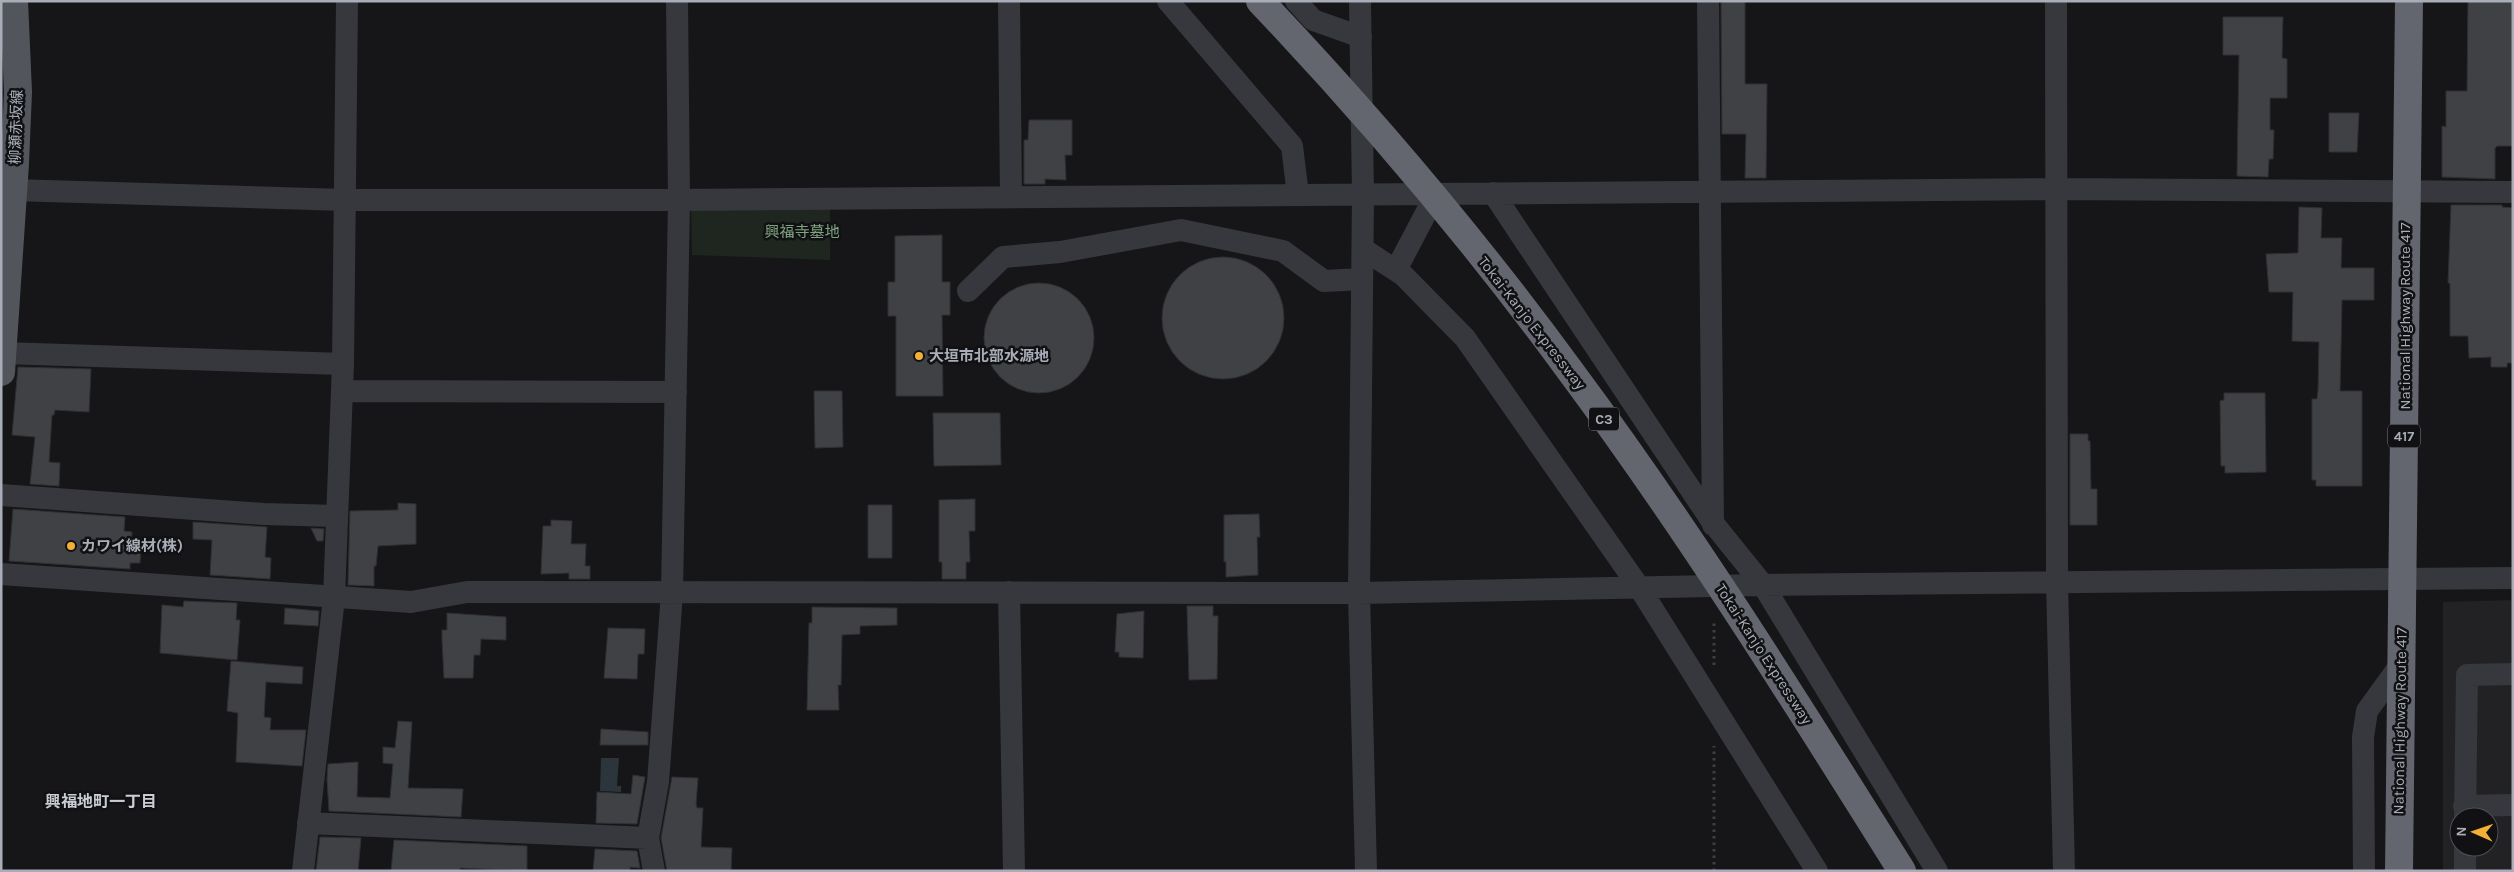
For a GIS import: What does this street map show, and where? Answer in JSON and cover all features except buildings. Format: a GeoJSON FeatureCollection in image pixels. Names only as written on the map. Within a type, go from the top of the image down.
{"type":"FeatureCollection","features":[{"type":"Feature","properties":{"kind":"highway","name":"Tokai-Kanjo Expressway"},"geometry":{"type":"LineString","coordinates":[[1260,1],[1307,50],[1445,210],[1571,372],[1704,561],[1902,871]]}},
{"type":"Feature","properties":{"kind":"highway","name":"National Highway Route 417"},"geometry":{"type":"LineString","coordinates":[[2399,871],[2406,191],[2410,1]]}},
{"type":"Feature","properties":{"kind":"main road","name":"柳瀬赤坂線"},"geometry":{"type":"LineString","coordinates":[[2,362],[13,190],[8,163],[18,92],[14,1]]}},
{"type":"Feature","properties":{"kind":"street"},"geometry":{"type":"LineString","coordinates":[[303,871],[334,598],[343,364],[347,1]]}},
{"type":"Feature","properties":{"kind":"street"},"geometry":{"type":"LineString","coordinates":[[654,871],[648,838],[658,782],[672,593],[679,200],[677,1]]}},
{"type":"Feature","properties":{"kind":"street"},"geometry":{"type":"LineString","coordinates":[[1009,1],[1011,197]]}},
{"type":"Feature","properties":{"kind":"street"},"geometry":{"type":"LineString","coordinates":[[1168,1],[1292,146],[1298,195]]}},
{"type":"Feature","properties":{"kind":"street"},"geometry":{"type":"LineString","coordinates":[[1296,1],[1313,20],[1361,37]]}},
{"type":"Feature","properties":{"kind":"street"},"geometry":{"type":"LineString","coordinates":[[1360,1],[1363,249],[1359,592],[1366,871]]}},
{"type":"Feature","properties":{"kind":"street"},"geometry":{"type":"LineString","coordinates":[[1708,1],[1714,586]]}},
{"type":"Feature","properties":{"kind":"street"},"geometry":{"type":"LineString","coordinates":[[2056,1],[2057,582],[2064,871]]}},
{"type":"Feature","properties":{"kind":"street"},"geometry":{"type":"LineString","coordinates":[[13,190],[345,200],[679,200],[2056,189],[2513,192]]}},
{"type":"Feature","properties":{"kind":"street"},"geometry":{"type":"LineString","coordinates":[[1493,193],[1713,523],[1763,585],[1937,871]]}},
{"type":"Feature","properties":{"kind":"street"},"geometry":{"type":"LineString","coordinates":[[1396,270],[1436,194]]}},
{"type":"Feature","properties":{"kind":"street"},"geometry":{"type":"LineString","coordinates":[[968,291],[1003,257],[1060,252],[1181,230],[1282,251],[1324,281],[1362,279]]}},
{"type":"Feature","properties":{"kind":"street"},"geometry":{"type":"LineString","coordinates":[[1363,249],[1396,270],[1465,338],[1640,587],[1817,871]]}},
{"type":"Feature","properties":{"kind":"street"},"geometry":{"type":"LineString","coordinates":[[2,362],[343,364]]}},
{"type":"Feature","properties":{"kind":"street"},"geometry":{"type":"LineString","coordinates":[[342,391],[676,392]]}},
{"type":"Feature","properties":{"kind":"street"},"geometry":{"type":"LineString","coordinates":[[1,495],[264,514],[337,516]]}},
{"type":"Feature","properties":{"kind":"street"},"geometry":{"type":"LineString","coordinates":[[1,574],[411,602],[466,592],[1359,592],[1763,585],[2513,578]]}},
{"type":"Feature","properties":{"kind":"street"},"geometry":{"type":"LineString","coordinates":[[1008,592],[1014,871]]}},
{"type":"Feature","properties":{"kind":"street"},"geometry":{"type":"LineString","coordinates":[[2364,871],[2363,737],[2367,711],[2401,664]]}},
{"type":"Feature","properties":{"kind":"street"},"geometry":{"type":"LineString","coordinates":[[2465,807],[2467,675],[2513,674]]}},
{"type":"Feature","properties":{"kind":"street"},"geometry":{"type":"LineString","coordinates":[[2499,807],[2513,806]]}},
{"type":"Feature","properties":{"kind":"street"},"geometry":{"type":"LineString","coordinates":[[308,823],[648,838]]}},
{"type":"Feature","properties":{"kind":"street"},"geometry":{"type":"LineString","coordinates":[[2465,857],[2465,871]]}},
{"type":"Feature","properties":{"kind":"shaded area"},"geometry":{"type":"Polygon","coordinates":[[[2513,600],[2513,871],[2443,871],[2443,602],[2513,600]]]}},
{"type":"Feature","properties":{"kind":"shaded area"},"geometry":{"type":"Polygon","coordinates":[[[601,758],[619,758],[617,786],[621,786],[621,792],[600,791],[601,758]]]}},
{"type":"Feature","properties":{"kind":"green space","name":"興福寺墓地"},"geometry":{"type":"Polygon","coordinates":[[[691,206],[830,206],[830,260],[692,255],[691,206]]]}},
{"type":"Feature","properties":{"kind":"place","name":"大垣市北部水源地"},"geometry":{"type":"Point","coordinates":[919,356]}},
{"type":"Feature","properties":{"kind":"place","name":"カワイ線材(株)"},"geometry":{"type":"Point","coordinates":[71,546]}},
{"type":"Feature","properties":{"kind":"district","name":"興福地町一丁目"},"geometry":{"type":"Point","coordinates":[101,801]}}]}
